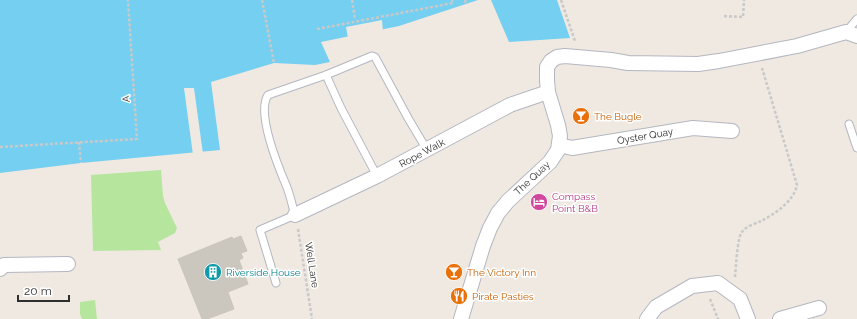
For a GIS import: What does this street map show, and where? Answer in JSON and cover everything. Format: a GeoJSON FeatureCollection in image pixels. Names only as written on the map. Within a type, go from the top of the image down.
{"type":"FeatureCollection","features":[{"type":"Feature","properties":{"kind":"street"},"geometry":{"type":"LineString","coordinates":[[559,145],[560,136],[548,92],[546,73],[547,67],[551,60],[557,57],[580,57],[628,63],[698,64],[758,54],[852,34]]}},
{"type":"Feature","properties":{"kind":"street","name":"Rope Walk"},"geometry":{"type":"LineString","coordinates":[[296,214],[377,176],[510,105],[548,92]]}},
{"type":"Feature","properties":{"kind":"street","name":"Oyster Quay"},"geometry":{"type":"LineString","coordinates":[[559,145],[572,148],[693,128],[732,131]]}},
{"type":"Feature","properties":{"kind":"street","name":"The Quay"},"geometry":{"type":"LineString","coordinates":[[461,319],[483,246],[495,218],[508,201],[550,162],[556,155],[559,145]]}},
{"type":"Feature","properties":{"kind":"street"},"geometry":{"type":"LineString","coordinates":[[0,269],[4,265],[68,264]]}},
{"type":"Feature","properties":{"kind":"street"},"geometry":{"type":"LineString","coordinates":[[647,319],[656,307],[692,286],[718,284],[740,299],[748,319]]}},
{"type":"Feature","properties":{"kind":"street"},"geometry":{"type":"LineString","coordinates":[[780,319],[819,308]]}},
{"type":"Feature","properties":{"kind":"lane"},"geometry":{"type":"LineString","coordinates":[[852,34],[857,18]]}},
{"type":"Feature","properties":{"kind":"lane"},"geometry":{"type":"LineString","coordinates":[[276,283],[260,230],[296,214],[268,134],[264,107],[265,100],[268,96],[326,75],[369,56],[375,57],[427,150]]}},
{"type":"Feature","properties":{"kind":"lane"},"geometry":{"type":"LineString","coordinates":[[326,75],[341,108],[377,176]]}},
{"type":"Feature","properties":{"kind":"lane"},"geometry":{"type":"LineString","coordinates":[[850,124],[857,148]]}},
{"type":"Feature","properties":{"kind":"path","name":"A"},"geometry":{"type":"LineString","coordinates":[[79,142],[137,139],[128,0]]}},
{"type":"Feature","properties":{"kind":"path"},"geometry":{"type":"LineString","coordinates":[[262,0],[274,63]]}},
{"type":"Feature","properties":{"kind":"path"},"geometry":{"type":"LineString","coordinates":[[352,0],[355,19]]}},
{"type":"Feature","properties":{"kind":"path"},"geometry":{"type":"LineString","coordinates":[[317,29],[453,3],[452,0]]}},
{"type":"Feature","properties":{"kind":"path"},"geometry":{"type":"LineString","coordinates":[[465,0],[466,4]]}},
{"type":"Feature","properties":{"kind":"path"},"geometry":{"type":"LineString","coordinates":[[561,0],[580,57]]}},
{"type":"Feature","properties":{"kind":"path"},"geometry":{"type":"LineString","coordinates":[[724,16],[743,16],[744,0]]}},
{"type":"Feature","properties":{"kind":"path"},"geometry":{"type":"LineString","coordinates":[[733,294],[739,239],[742,232],[767,218],[782,206],[792,197],[796,191],[797,185],[758,54]]}},
{"type":"Feature","properties":{"kind":"path"},"geometry":{"type":"LineString","coordinates":[[0,147],[79,142],[81,163]]}},
{"type":"Feature","properties":{"kind":"path","name":"Well Lane"},"geometry":{"type":"LineString","coordinates":[[296,214],[312,319]]}},
{"type":"Feature","properties":{"kind":"path"},"geometry":{"type":"LineString","coordinates":[[704,285],[718,319]]}},
{"type":"Feature","properties":{"kind":"green space"},"geometry":{"type":"Polygon","coordinates":[[[161,170],[163,196],[177,228],[175,233],[158,242],[161,250],[93,251],[91,175],[161,170]]]}},
{"type":"Feature","properties":{"kind":"green space"},"geometry":{"type":"Polygon","coordinates":[[[95,300],[97,319],[82,319],[80,314],[80,302],[95,300]]]}},
{"type":"Feature","properties":{"kind":"water"},"geometry":{"type":"Polygon","coordinates":[[[0,0],[478,0],[399,26],[321,42],[330,62],[315,65],[274,63],[211,82],[220,150],[81,163],[0,173],[0,0]]]}},
{"type":"Feature","properties":{"kind":"water"},"geometry":{"type":"Polygon","coordinates":[[[491,0],[557,0],[570,38],[509,42],[491,0]]]}},
{"type":"Feature","properties":{"kind":"pier"},"geometry":{"type":"Polygon","coordinates":[[[382,20],[383,32],[348,38],[346,27],[382,20]]]}},
{"type":"Feature","properties":{"kind":"pier"},"geometry":{"type":"Polygon","coordinates":[[[184,88],[194,88],[203,154],[193,155],[184,88]]]}},
{"type":"Feature","properties":{"kind":"building","name":"Riverside House"},"geometry":{"type":"Polygon","coordinates":[[[241,236],[247,251],[241,253],[243,258],[239,260],[248,284],[228,292],[234,309],[207,319],[202,319],[178,259],[232,237],[233,239],[241,236]]]}},
{"type":"Feature","properties":{"kind":"place","name":"The Bugle"},"geometry":{"type":"Point","coordinates":[581,116]}},
{"type":"Feature","properties":{"kind":"place","name":"Compass Point B&B"},"geometry":{"type":"Point","coordinates":[539,202]}},
{"type":"Feature","properties":{"kind":"place","name":"Riverside House"},"geometry":{"type":"Point","coordinates":[213,272]}},
{"type":"Feature","properties":{"kind":"place","name":"The Victory Inn"},"geometry":{"type":"Point","coordinates":[454,272]}},
{"type":"Feature","properties":{"kind":"place","name":"Pirate Pasties"},"geometry":{"type":"Point","coordinates":[459,296]}}]}
